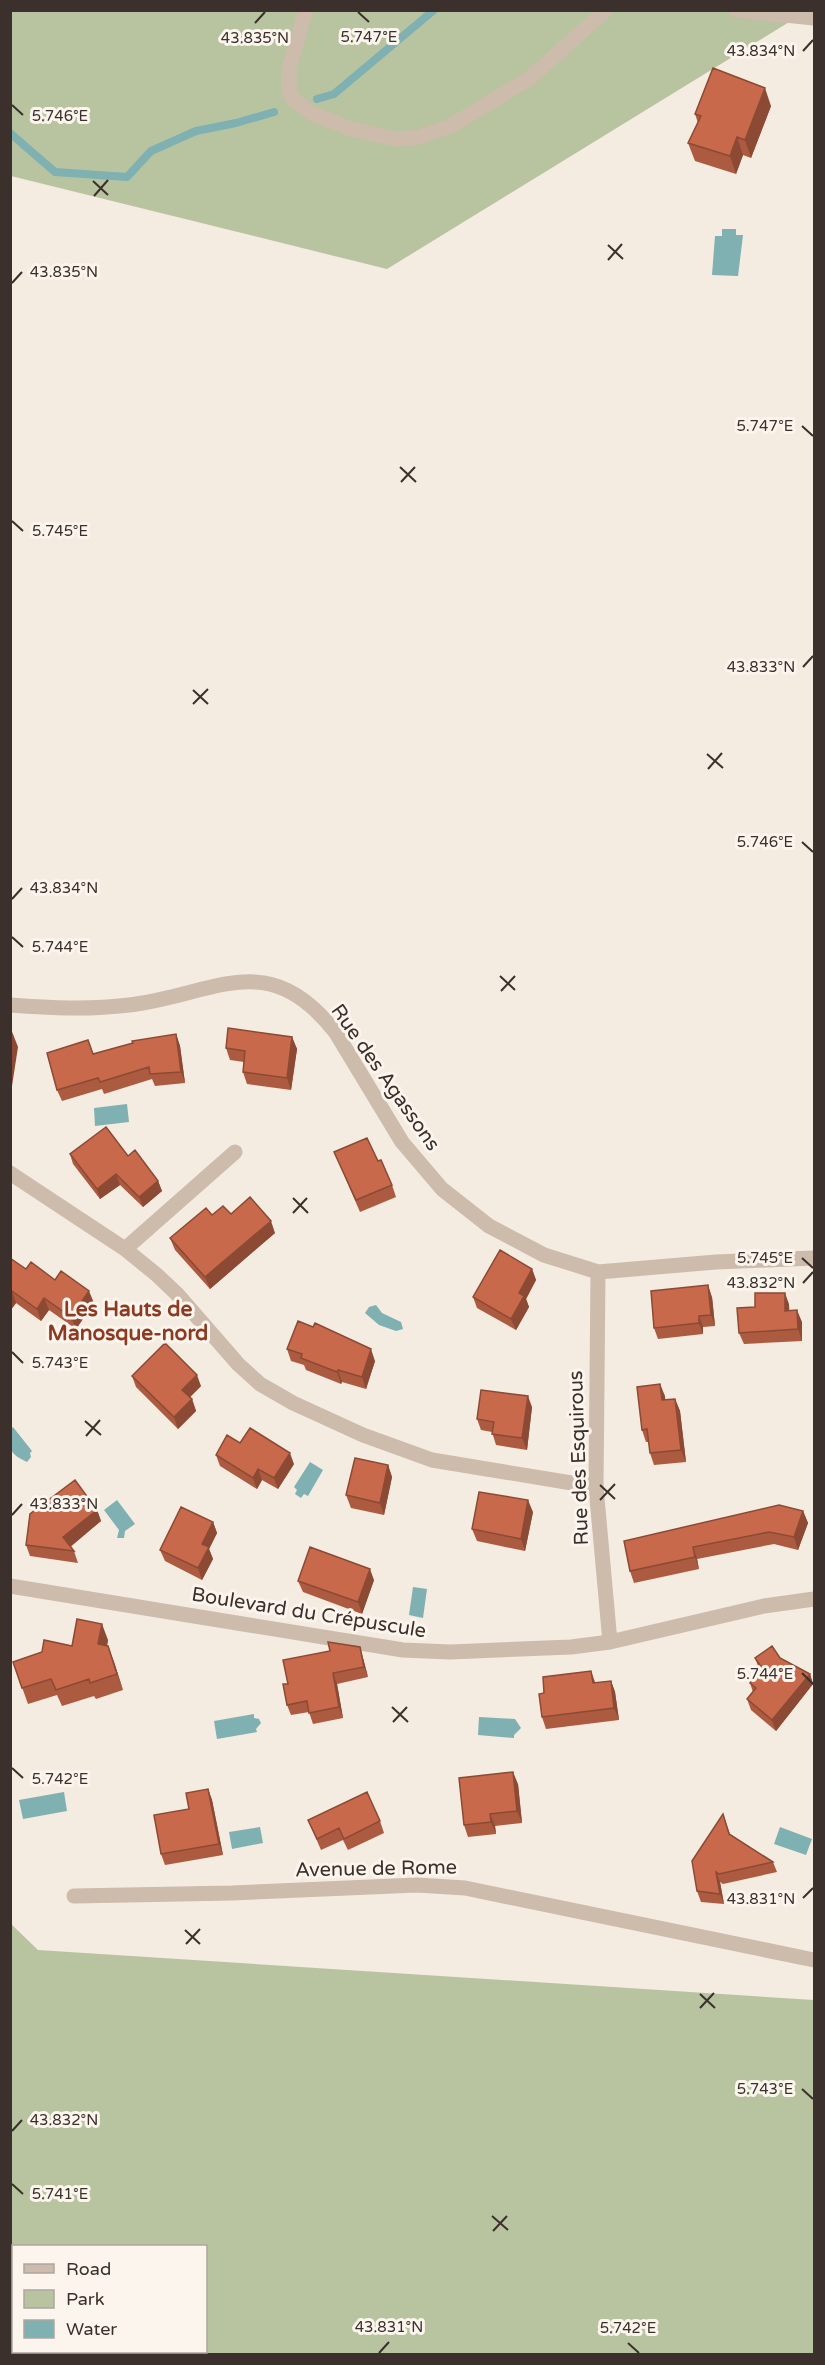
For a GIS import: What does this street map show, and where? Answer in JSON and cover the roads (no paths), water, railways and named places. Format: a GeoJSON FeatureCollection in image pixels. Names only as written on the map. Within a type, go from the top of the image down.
{"type":"FeatureCollection","features":[{"type":"Feature","properties":{"kind":"street"},"geometry":{"type":"LineString","coordinates":[[306,10],[288,79],[289,91],[293,99],[311,113],[351,129],[396,139],[418,137],[451,126],[530,78],[606,10]]}},
{"type":"Feature","properties":{"kind":"street"},"geometry":{"type":"LineString","coordinates":[[736,10],[814,18]]}},
{"type":"Feature","properties":{"kind":"street","name":"Rue des Agassons"},"geometry":{"type":"LineString","coordinates":[[10,1005],[61,1009],[129,1005],[219,984],[242,981],[263,982],[287,990],[308,1004],[330,1026],[402,1142],[442,1189],[489,1226],[514,1240],[544,1255],[598,1272],[716,1262],[814,1258]]}},
{"type":"Feature","properties":{"kind":"street"},"geometry":{"type":"LineString","coordinates":[[125,1249],[235,1152]]}},
{"type":"Feature","properties":{"kind":"street"},"geometry":{"type":"LineString","coordinates":[[10,1173],[125,1249],[157,1275],[178,1295],[238,1364],[260,1384],[293,1403],[363,1436],[432,1460],[596,1487]]}},
{"type":"Feature","properties":{"kind":"street","name":"Rue des Esquirous"},"geometry":{"type":"LineString","coordinates":[[598,1272],[596,1487],[610,1642]]}},
{"type":"Feature","properties":{"kind":"street","name":"Boulevard du Crépuscule"},"geometry":{"type":"LineString","coordinates":[[10,1586],[403,1650],[450,1652],[571,1647],[610,1642],[764,1606],[814,1599]]}},
{"type":"Feature","properties":{"kind":"street","name":"Avenue de Rome"},"geometry":{"type":"LineString","coordinates":[[74,1896],[232,1893],[417,1885],[465,1888],[814,1960]]}},
{"type":"Feature","properties":{"kind":"water"},"geometry":{"type":"Polygon","coordinates":[[[722,229],[736,229],[736,235],[743,235],[738,276],[712,275],[715,236],[722,236],[722,229]]]}},
{"type":"Feature","properties":{"kind":"water"},"geometry":{"type":"Polygon","coordinates":[[[127,1104],[129,1122],[95,1126],[94,1108],[127,1104]]]}},
{"type":"Feature","properties":{"kind":"water"},"geometry":{"type":"Polygon","coordinates":[[[376,1305],[382,1313],[401,1322],[403,1329],[396,1331],[379,1325],[365,1313],[369,1307],[376,1305]]]}},
{"type":"Feature","properties":{"kind":"water"},"geometry":{"type":"Polygon","coordinates":[[[13,1427],[32,1451],[27,1462],[13,1453],[10,1442],[13,1427]]]}},
{"type":"Feature","properties":{"kind":"water"},"geometry":{"type":"Polygon","coordinates":[[[310,1462],[323,1470],[308,1496],[304,1494],[301,1498],[295,1494],[297,1490],[294,1487],[310,1462]]]}},
{"type":"Feature","properties":{"kind":"water"},"geometry":{"type":"Polygon","coordinates":[[[117,1500],[135,1524],[125,1531],[124,1538],[117,1538],[119,1530],[104,1510],[117,1500]]]}},
{"type":"Feature","properties":{"kind":"water"},"geometry":{"type":"Polygon","coordinates":[[[413,1587],[427,1589],[423,1618],[409,1615],[413,1587]]]}},
{"type":"Feature","properties":{"kind":"water"},"geometry":{"type":"Polygon","coordinates":[[[254,1714],[254,1718],[259,1719],[261,1723],[256,1729],[257,1732],[217,1739],[214,1721],[254,1714]]]}},
{"type":"Feature","properties":{"kind":"water"},"geometry":{"type":"Polygon","coordinates":[[[479,1717],[515,1719],[521,1728],[514,1738],[478,1735],[479,1717]]]}},
{"type":"Feature","properties":{"kind":"water"},"geometry":{"type":"Polygon","coordinates":[[[64,1792],[67,1811],[23,1819],[19,1800],[64,1792]]]}},
{"type":"Feature","properties":{"kind":"water"},"geometry":{"type":"Polygon","coordinates":[[[260,1827],[263,1843],[232,1849],[229,1832],[260,1827]]]}},
{"type":"Feature","properties":{"kind":"water"},"geometry":{"type":"Polygon","coordinates":[[[780,1827],[812,1839],[806,1855],[774,1844],[780,1827]]]}},
{"type":"Feature","properties":{"kind":"waterway"},"geometry":{"type":"LineString","coordinates":[[317,99],[334,94],[434,10]]}},
{"type":"Feature","properties":{"kind":"waterway"},"geometry":{"type":"LineString","coordinates":[[10,133],[55,172],[127,177],[151,151],[196,131],[274,112]]}},
{"type":"Feature","properties":{"kind":"district","name":"Les Hauts de Manosque-nord"},"geometry":{"type":"Point","coordinates":[128,1321]}}]}
